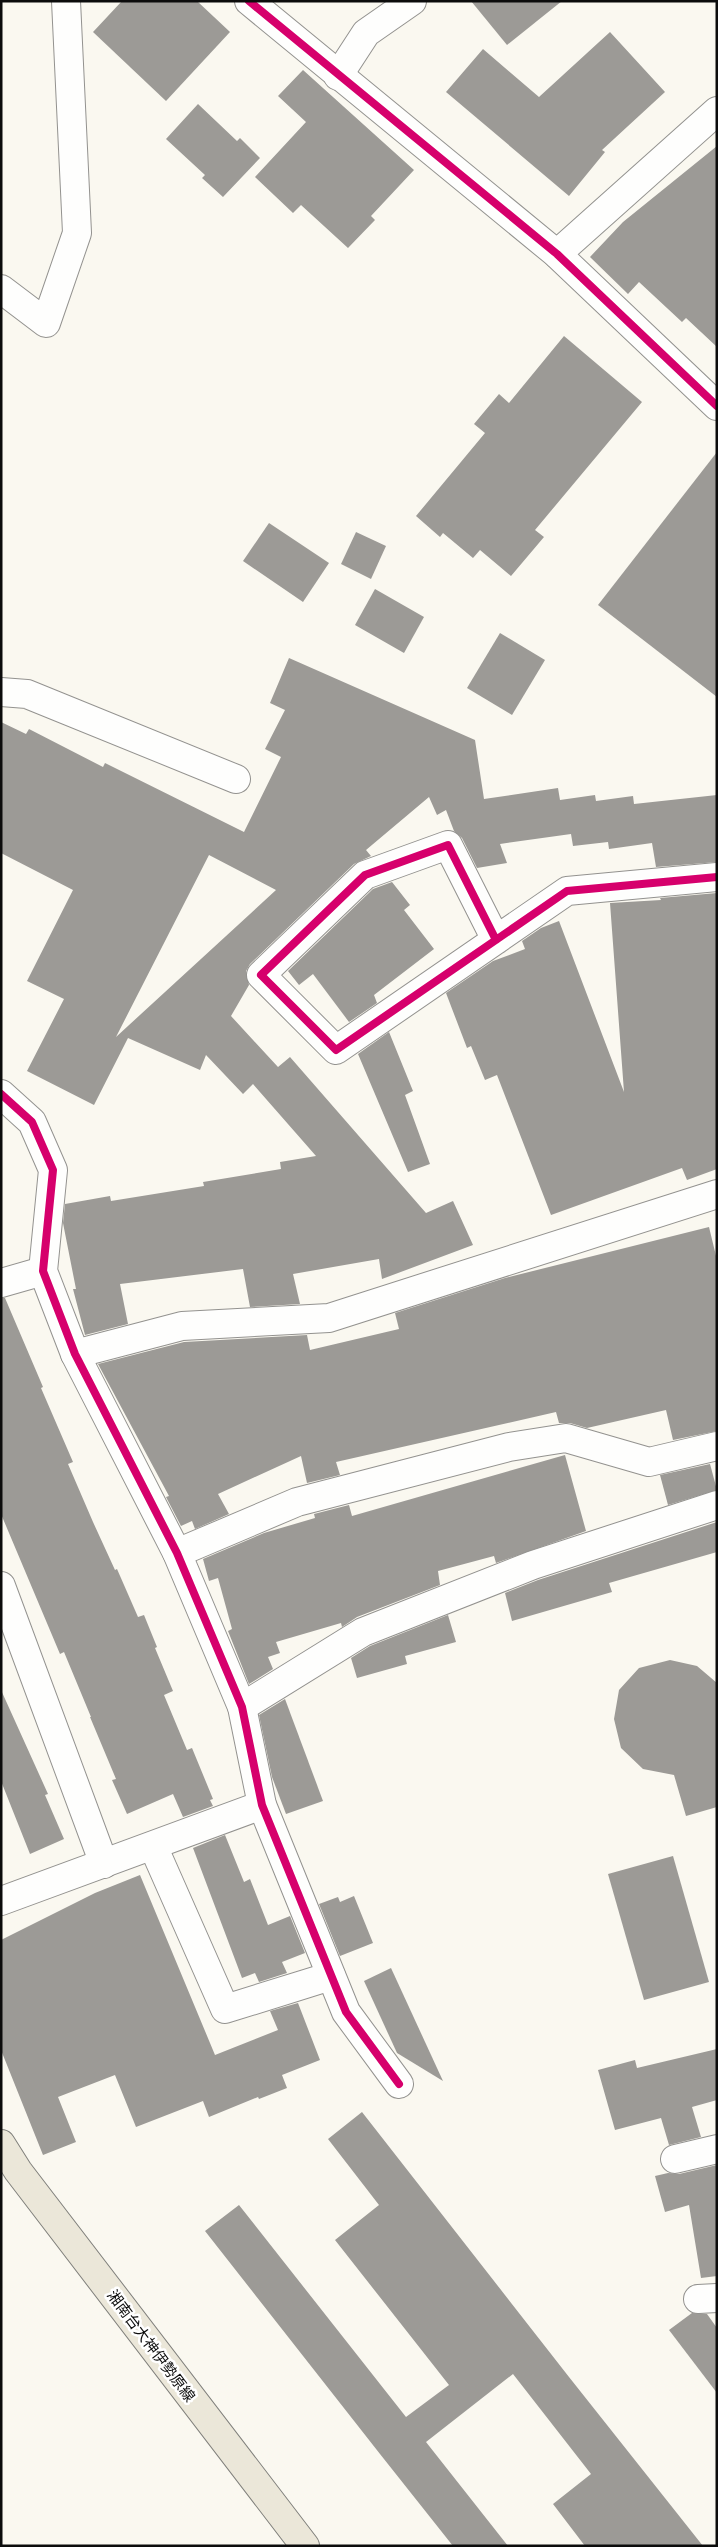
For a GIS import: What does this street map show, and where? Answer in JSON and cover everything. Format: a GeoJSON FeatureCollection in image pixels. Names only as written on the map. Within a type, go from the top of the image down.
{"type":"FeatureCollection","features":[{"type":"Feature","properties":{"kind":"main road","name":"湘南台大神伊勢原線"},"geometry":{"type":"LineString","coordinates":[[1,2144],[9,2173],[305,2546]]}},
{"type":"Feature","properties":{"kind":"street"},"geometry":{"type":"LineString","coordinates":[[1,289],[46,323],[77,233],[66,1]]}},
{"type":"Feature","properties":{"kind":"street"},"geometry":{"type":"LineString","coordinates":[[249,1],[557,254],[717,406]]}},
{"type":"Feature","properties":{"kind":"street"},"geometry":{"type":"LineString","coordinates":[[338,76],[366,33],[412,1]]}},
{"type":"Feature","properties":{"kind":"street"},"geometry":{"type":"LineString","coordinates":[[557,254],[717,111]]}},
{"type":"Feature","properties":{"kind":"street"},"geometry":{"type":"LineString","coordinates":[[1,692],[27,694],[236,778]]}},
{"type":"Feature","properties":{"kind":"street"},"geometry":{"type":"LineString","coordinates":[[496,940],[448,845],[365,874],[261,975],[336,1050],[496,940],[567,891],[717,877]]}},
{"type":"Feature","properties":{"kind":"street"},"geometry":{"type":"LineString","coordinates":[[1,1094],[32,1122],[53,1170],[43,1271],[75,1354],[177,1553],[242,1707],[262,1805],[346,2012],[399,2084]]}},
{"type":"Feature","properties":{"kind":"street"},"geometry":{"type":"LineString","coordinates":[[75,1354],[182,1326],[329,1318],[717,1194]]}},
{"type":"Feature","properties":{"kind":"street"},"geometry":{"type":"LineString","coordinates":[[1,1283],[43,1271]]}},
{"type":"Feature","properties":{"kind":"street"},"geometry":{"type":"LineString","coordinates":[[177,1553],[298,1502],[509,1447],[566,1438],[649,1462],[717,1446]]}},
{"type":"Feature","properties":{"kind":"street"},"geometry":{"type":"LineString","coordinates":[[242,1707],[363,1632],[533,1565],[717,1505]]}},
{"type":"Feature","properties":{"kind":"street"},"geometry":{"type":"LineString","coordinates":[[1,1586],[104,1864]]}},
{"type":"Feature","properties":{"kind":"street"},"geometry":{"type":"LineString","coordinates":[[1,1900],[262,1805]]}},
{"type":"Feature","properties":{"kind":"street"},"geometry":{"type":"LineString","coordinates":[[153,1846],[225,2009],[331,1976]]}},
{"type":"Feature","properties":{"kind":"street"},"geometry":{"type":"LineString","coordinates":[[675,2160],[717,2149]]}},
{"type":"Feature","properties":{"kind":"building"},"geometry":{"type":"Polygon","coordinates":[[[122,1],[197,1],[230,32],[166,101],[93,32],[122,1]]]}},
{"type":"Feature","properties":{"kind":"building"},"geometry":{"type":"Polygon","coordinates":[[[471,1],[562,1],[507,45],[471,1]]]}},
{"type":"Feature","properties":{"kind":"building"},"geometry":{"type":"Polygon","coordinates":[[[610,32],[665,92],[602,150],[605,152],[569,196],[446,92],[483,49],[539,97],[610,32]]]}},
{"type":"Feature","properties":{"kind":"building"},"geometry":{"type":"Polygon","coordinates":[[[303,70],[414,170],[371,216],[375,220],[348,248],[301,205],[293,213],[255,177],[306,122],[278,96],[303,70]]]}},
{"type":"Feature","properties":{"kind":"building"},"geometry":{"type":"Polygon","coordinates":[[[198,104],[237,141],[240,138],[260,158],[223,197],[202,178],[205,175],[166,139],[198,104]]]}},
{"type":"Feature","properties":{"kind":"building"},"geometry":{"type":"Polygon","coordinates":[[[717,146],[717,347],[686,318],[682,322],[639,282],[628,294],[590,257],[623,222],[717,146]]]}},
{"type":"Feature","properties":{"kind":"building"},"geometry":{"type":"Polygon","coordinates":[[[564,336],[642,402],[535,530],[544,537],[511,576],[480,550],[473,558],[443,533],[440,537],[416,516],[485,433],[474,424],[499,394],[509,403],[564,336]]]}},
{"type":"Feature","properties":{"kind":"building"},"geometry":{"type":"Polygon","coordinates":[[[717,452],[717,697],[598,605],[717,452]]]}},
{"type":"Feature","properties":{"kind":"building"},"geometry":{"type":"Polygon","coordinates":[[[269,523],[329,563],[303,602],[243,561],[269,523]]]}},
{"type":"Feature","properties":{"kind":"building"},"geometry":{"type":"Polygon","coordinates":[[[356,532],[386,546],[371,579],[341,564],[356,532]]]}},
{"type":"Feature","properties":{"kind":"building"},"geometry":{"type":"Polygon","coordinates":[[[375,589],[424,617],[404,653],[355,625],[375,589]]]}},
{"type":"Feature","properties":{"kind":"building"},"geometry":{"type":"Polygon","coordinates":[[[500,633],[545,660],[512,715],[467,688],[500,633]]]}},
{"type":"Feature","properties":{"kind":"building"},"geometry":{"type":"Polygon","coordinates":[[[289,658],[475,740],[484,799],[558,788],[560,800],[595,795],[596,801],[633,796],[634,804],[717,795],[717,862],[656,867],[652,843],[609,849],[608,842],[573,846],[571,834],[500,844],[507,863],[477,868],[462,838],[454,831],[446,810],[437,815],[429,797],[366,850],[371,856],[354,864],[250,964],[246,971],[249,985],[231,1016],[278,1067],[290,1057],[426,1213],[453,1201],[473,1245],[382,1279],[379,1259],[293,1274],[300,1304],[250,1307],[243,1269],[120,1284],[128,1324],[85,1335],[73,1289],[76,1289],[63,1223],[65,1204],[110,1196],[111,1201],[204,1186],[203,1182],[281,1169],[280,1162],[316,1156],[253,1084],[243,1094],[206,1055],[200,1070],[128,1038],[94,1105],[27,1071],[64,999],[27,981],[73,890],[1,853],[1,722],[26,734],[29,729],[103,767],[105,763],[244,832],[281,757],[265,749],[285,710],[270,703],[289,658]],[[209,855],[116,1037],[276,890],[209,855]]]}},
{"type":"Feature","properties":{"kind":"building"},"geometry":{"type":"Polygon","coordinates":[[[392,882],[410,905],[404,910],[434,949],[374,995],[377,1003],[349,1022],[313,974],[299,985],[288,971],[373,889],[392,882]]]}},
{"type":"Feature","properties":{"kind":"building"},"geometry":{"type":"Polygon","coordinates":[[[717,893],[717,1169],[687,1180],[682,1168],[551,1215],[497,1075],[485,1080],[471,1046],[467,1048],[446,993],[493,961],[525,949],[522,941],[541,928],[559,921],[624,1092],[610,903],[661,900],[660,898],[717,893]]]}},
{"type":"Feature","properties":{"kind":"building"},"geometry":{"type":"Polygon","coordinates":[[[389,1032],[413,1091],[405,1095],[430,1164],[408,1172],[358,1054],[389,1032]]]}},
{"type":"Feature","properties":{"kind":"building"},"geometry":{"type":"Polygon","coordinates":[[[709,1227],[717,1260],[717,1431],[673,1440],[666,1410],[587,1428],[570,1423],[559,1423],[556,1412],[336,1462],[340,1475],[307,1483],[301,1456],[218,1494],[229,1514],[195,1529],[192,1521],[181,1526],[166,1497],[169,1496],[98,1364],[184,1342],[307,1335],[310,1350],[399,1329],[395,1313],[505,1278],[709,1227]]]}},
{"type":"Feature","properties":{"kind":"building"},"geometry":{"type":"Polygon","coordinates":[[[1,1298],[5,1298],[43,1387],[41,1388],[73,1462],[68,1464],[93,1522],[115,1570],[117,1569],[138,1617],[144,1615],[173,1691],[164,1695],[187,1750],[192,1748],[213,1799],[210,1800],[213,1806],[183,1817],[173,1794],[127,1814],[112,1780],[116,1779],[64,1652],[60,1654],[1,1514],[1,1298]]]}},
{"type":"Feature","properties":{"kind":"building"},"geometry":{"type":"Polygon","coordinates":[[[565,1455],[586,1531],[496,1563],[494,1556],[438,1571],[440,1585],[357,1617],[342,1627],[341,1623],[276,1642],[280,1653],[268,1657],[273,1669],[249,1684],[228,1631],[232,1629],[218,1578],[209,1581],[203,1559],[264,1533],[315,1518],[314,1514],[349,1505],[352,1516],[565,1455]]]}},
{"type":"Feature","properties":{"kind":"building"},"geometry":{"type":"Polygon","coordinates":[[[710,1464],[717,1490],[668,1505],[660,1475],[710,1464]]]}},
{"type":"Feature","properties":{"kind":"building"},"geometry":{"type":"Polygon","coordinates":[[[717,1522],[717,1552],[609,1583],[612,1592],[512,1621],[505,1593],[538,1580],[717,1522]]]}},
{"type":"Feature","properties":{"kind":"building"},"geometry":{"type":"Polygon","coordinates":[[[448,1615],[456,1642],[405,1656],[407,1664],[357,1678],[351,1658],[370,1646],[448,1615]]]}},
{"type":"Feature","properties":{"kind":"building"},"geometry":{"type":"Polygon","coordinates":[[[670,1660],[697,1666],[717,1683],[717,1807],[686,1816],[674,1775],[643,1769],[621,1748],[614,1719],[619,1690],[639,1668],[670,1660]]]}},
{"type":"Feature","properties":{"kind":"building"},"geometry":{"type":"Polygon","coordinates":[[[1,1690],[48,1794],[45,1795],[64,1839],[30,1854],[1,1781],[1,1690]]]}},
{"type":"Feature","properties":{"kind":"building"},"geometry":{"type":"Polygon","coordinates":[[[285,1699],[323,1801],[286,1814],[272,1777],[259,1715],[285,1699]]]}},
{"type":"Feature","properties":{"kind":"building"},"geometry":{"type":"Polygon","coordinates":[[[225,1835],[244,1882],[250,1879],[268,1925],[290,1916],[305,1953],[282,1962],[287,1973],[259,1982],[255,1973],[242,1978],[193,1848],[225,1835]]]}},
{"type":"Feature","properties":{"kind":"building"},"geometry":{"type":"Polygon","coordinates":[[[673,1856],[709,1982],[644,2000],[608,1874],[673,1856]]]}},
{"type":"Feature","properties":{"kind":"building"},"geometry":{"type":"Polygon","coordinates":[[[140,1875],[215,2055],[278,2030],[270,2011],[298,2003],[320,2060],[282,2075],[287,2088],[259,2099],[258,2097],[209,2117],[203,2101],[136,2127],[115,2075],[58,2097],[76,2142],[43,2155],[1,2050],[1,1940],[95,1893],[140,1875]]]}},
{"type":"Feature","properties":{"kind":"building"},"geometry":{"type":"Polygon","coordinates":[[[354,1896],[373,1943],[340,1956],[319,1904],[338,1897],[340,1902],[354,1896]]]}},
{"type":"Feature","properties":{"kind":"building"},"geometry":{"type":"Polygon","coordinates":[[[391,1968],[443,2081],[397,2053],[364,1981],[391,1968]]]}},
{"type":"Feature","properties":{"kind":"building"},"geometry":{"type":"Polygon","coordinates":[[[717,2049],[717,2100],[692,2107],[701,2137],[669,2145],[661,2118],[615,2130],[598,2070],[635,2060],[637,2068],[717,2049]]]}},
{"type":"Feature","properties":{"kind":"building"},"geometry":{"type":"Polygon","coordinates":[[[362,2112],[703,2546],[585,2546],[553,2504],[591,2474],[513,2374],[426,2442],[508,2546],[453,2546],[380,2454],[205,2231],[239,2205],[406,2417],[449,2385],[335,2240],[379,2205],[328,2139],[362,2112]]]}},
{"type":"Feature","properties":{"kind":"building"},"geometry":{"type":"Polygon","coordinates":[[[717,2165],[717,2276],[701,2278],[689,2205],[665,2212],[655,2176],[668,2173],[679,2174],[717,2165]]]}},
{"type":"Feature","properties":{"kind":"building"},"geometry":{"type":"Polygon","coordinates":[[[692,2313],[707,2314],[717,2328],[717,2393],[669,2330],[692,2313]]]}},
{"type":"Feature","properties":{"kind":"cycle path"},"geometry":{"type":"LineString","coordinates":[[249,1],[557,254],[717,406]]}},
{"type":"Feature","properties":{"kind":"cycle path"},"geometry":{"type":"LineString","coordinates":[[496,940],[448,845],[365,875],[261,975],[336,1050],[567,891],[717,877]]}},
{"type":"Feature","properties":{"kind":"cycle path"},"geometry":{"type":"LineString","coordinates":[[1,1094],[32,1122],[53,1170],[43,1271],[75,1354],[177,1553],[242,1707],[262,1805],[346,2012],[399,2084]]}}]}
